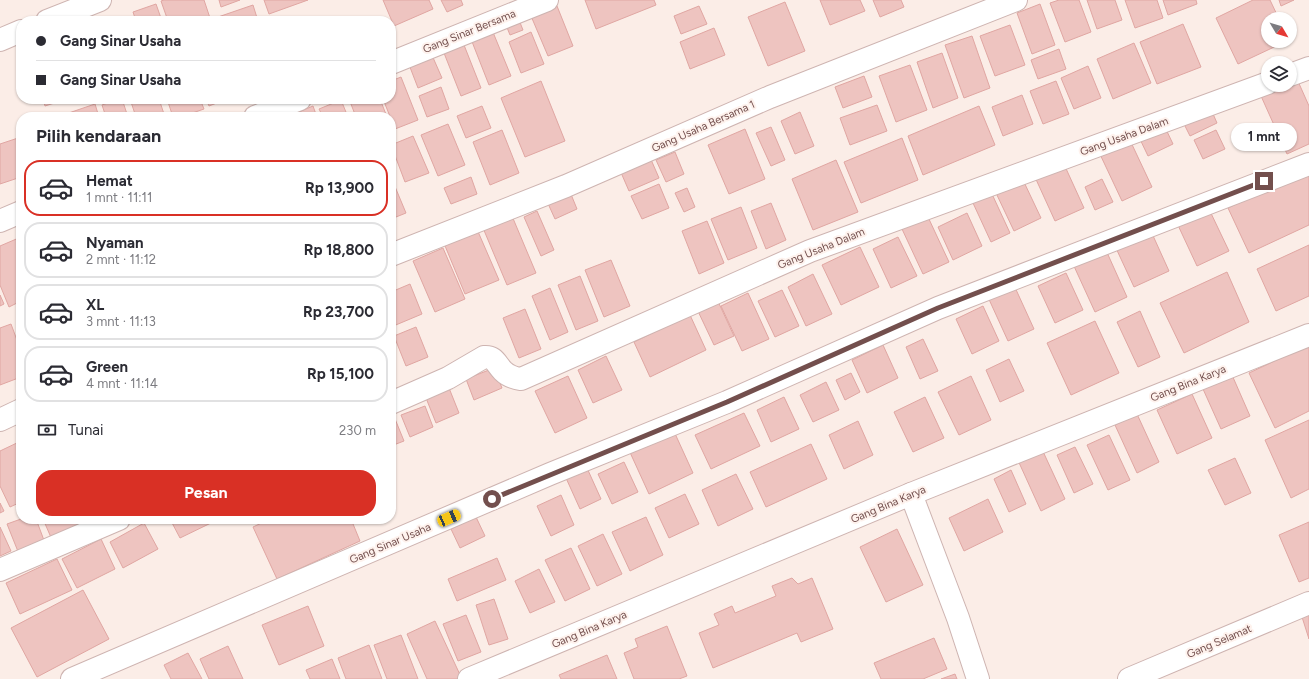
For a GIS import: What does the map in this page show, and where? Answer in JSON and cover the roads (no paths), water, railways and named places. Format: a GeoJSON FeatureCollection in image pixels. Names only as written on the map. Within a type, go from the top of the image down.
{"type":"FeatureCollection","features":[{"type":"Feature","properties":{"kind":"street"},"geometry":{"type":"LineString","coordinates":[[60,16],[100,0]]}},
{"type":"Feature","properties":{"kind":"street","name":"Gang Sinar Bersama"},"geometry":{"type":"LineString","coordinates":[[396,61],[547,0]]}},
{"type":"Feature","properties":{"kind":"street","name":"Gang Usaha Bersama 1"},"geometry":{"type":"LineString","coordinates":[[396,253],[566,186],[770,97],[1016,0]]}},
{"type":"Feature","properties":{"kind":"street"},"geometry":{"type":"LineString","coordinates":[[0,40],[16,33]]}},
{"type":"Feature","properties":{"kind":"street"},"geometry":{"type":"LineString","coordinates":[[1297,72],[1309,68]]}},
{"type":"Feature","properties":{"kind":"street","name":"Gang Usaha Dalam"},"geometry":{"type":"LineString","coordinates":[[396,400],[448,378],[484,356],[490,356],[504,372],[512,377],[521,379],[810,251],[1261,86]]}},
{"type":"Feature","properties":{"kind":"street"},"geometry":{"type":"LineString","coordinates":[[268,112],[288,104]]}},
{"type":"Feature","properties":{"kind":"street","name":"Gang Sinar Usaha"},"geometry":{"type":"LineString","coordinates":[[72,679],[550,474],[727,402],[938,308],[1309,164]]}},
{"type":"Feature","properties":{"kind":"street"},"geometry":{"type":"LineString","coordinates":[[0,221],[16,214]]}},
{"type":"Feature","properties":{"kind":"street","name":"Gang Bina Karya"},"geometry":{"type":"LineString","coordinates":[[469,679],[911,494],[1309,335]]}},
{"type":"Feature","properties":{"kind":"street"},"geometry":{"type":"LineString","coordinates":[[0,420],[16,412]]}},
{"type":"Feature","properties":{"kind":"street"},"geometry":{"type":"LineString","coordinates":[[911,494],[958,618],[978,679]]}},
{"type":"Feature","properties":{"kind":"street"},"geometry":{"type":"LineString","coordinates":[[0,570],[107,524]]}},
{"type":"Feature","properties":{"kind":"street","name":"Gang Selamat"},"geometry":{"type":"LineString","coordinates":[[1129,679],[1309,603]]}}]}
